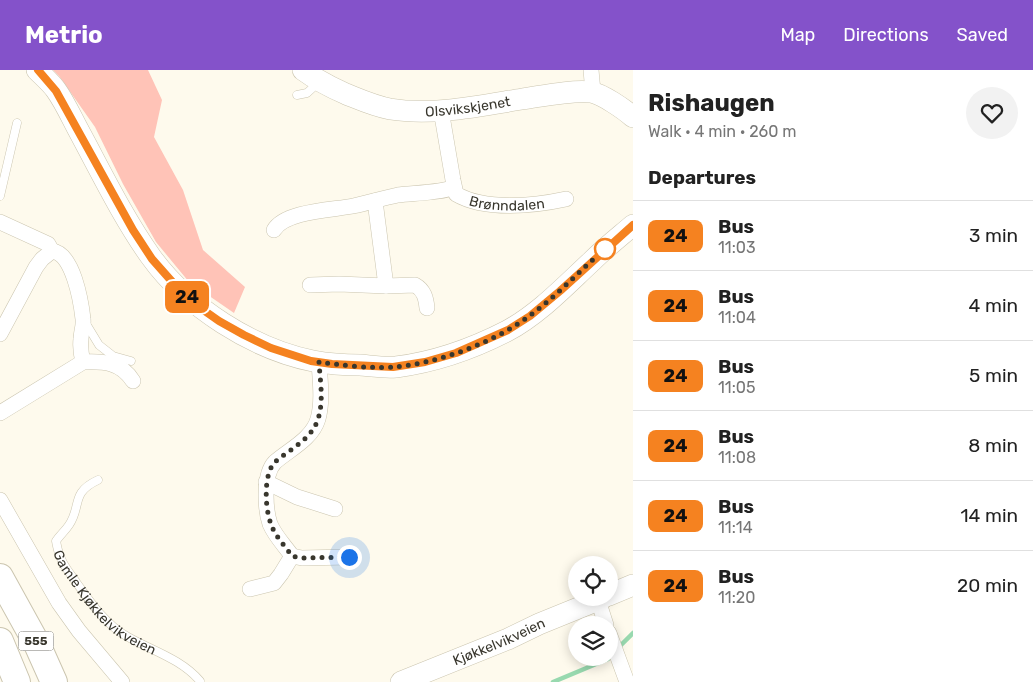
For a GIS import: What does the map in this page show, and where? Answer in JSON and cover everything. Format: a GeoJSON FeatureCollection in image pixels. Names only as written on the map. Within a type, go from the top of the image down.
{"type":"FeatureCollection","features":[{"type":"Feature","properties":{"kind":"highway","name":"555"},"geometry":{"type":"LineString","coordinates":[[0,577],[37,644],[54,682]]}},
{"type":"Feature","properties":{"kind":"highway","name":"555"},"geometry":{"type":"LineString","coordinates":[[0,641],[17,682]]}},
{"type":"Feature","properties":{"kind":"main road"},"geometry":{"type":"LineString","coordinates":[[38,70],[56,91],[133,230],[152,259],[175,285],[192,302],[219,321],[244,335],[271,348],[319,362],[393,367],[425,362],[456,353],[480,343],[508,330],[530,316],[633,224]]}},
{"type":"Feature","properties":{"kind":"main road","name":"Olsvikskjenet"},"geometry":{"type":"LineString","coordinates":[[311,76],[370,104],[388,109],[407,111],[471,107],[553,94],[593,92]]}},
{"type":"Feature","properties":{"kind":"main road"},"geometry":{"type":"LineString","coordinates":[[593,92],[625,109],[633,117]]}},
{"type":"Feature","properties":{"kind":"main road","name":"Kjøkkelvikveien"},"geometry":{"type":"LineString","coordinates":[[618,591],[633,585]]}},
{"type":"Feature","properties":{"kind":"main road","name":"Kjøkkelvikveien"},"geometry":{"type":"LineString","coordinates":[[401,682],[508,639],[582,606]]}},
{"type":"Feature","properties":{"kind":"street"},"geometry":{"type":"LineString","coordinates":[[590,70],[593,92]]}},
{"type":"Feature","properties":{"kind":"street","name":"Brønndalen"},"geometry":{"type":"LineString","coordinates":[[441,110],[456,194],[482,203],[518,206],[566,199]]}},
{"type":"Feature","properties":{"kind":"street","name":"Brønndalen"},"geometry":{"type":"LineString","coordinates":[[274,230],[278,224],[318,211],[454,187]]}},
{"type":"Feature","properties":{"kind":"street"},"geometry":{"type":"LineString","coordinates":[[375,201],[386,286]]}},
{"type":"Feature","properties":{"kind":"street"},"geometry":{"type":"LineString","coordinates":[[0,222],[48,244],[52,251],[64,257],[70,266],[83,321],[80,340],[80,352],[83,362]]}},
{"type":"Feature","properties":{"kind":"street"},"geometry":{"type":"LineString","coordinates":[[0,334],[36,267],[52,251]]}},
{"type":"Feature","properties":{"kind":"street"},"geometry":{"type":"LineString","coordinates":[[310,285],[415,285],[419,287],[426,297],[427,308]]}},
{"type":"Feature","properties":{"kind":"street"},"geometry":{"type":"LineString","coordinates":[[0,414],[83,362],[117,365],[127,372],[133,381]]}},
{"type":"Feature","properties":{"kind":"street"},"geometry":{"type":"LineString","coordinates":[[319,362],[321,397],[318,419],[314,428],[300,443],[271,467],[266,482],[267,508],[271,525],[292,556],[310,558],[349,557]]}},
{"type":"Feature","properties":{"kind":"street"},"geometry":{"type":"LineString","coordinates":[[266,482],[298,497],[335,509]]}},
{"type":"Feature","properties":{"kind":"street"},"geometry":{"type":"LineString","coordinates":[[0,500],[59,603],[122,682]]}},
{"type":"Feature","properties":{"kind":"street"},"geometry":{"type":"LineString","coordinates":[[250,589],[274,583],[292,556]]}},
{"type":"Feature","properties":{"kind":"street"},"geometry":{"type":"LineString","coordinates":[[618,659],[626,682]]}},
{"type":"Feature","properties":{"kind":"lane"},"geometry":{"type":"LineString","coordinates":[[297,95],[307,93],[311,76]]}},
{"type":"Feature","properties":{"kind":"lane"},"geometry":{"type":"LineString","coordinates":[[0,196],[17,124]]}},
{"type":"Feature","properties":{"kind":"lane"},"geometry":{"type":"LineString","coordinates":[[83,321],[98,345],[113,356],[131,361]]}},
{"type":"Feature","properties":{"kind":"lane","name":"Gamle Kjøkkelvikveien"},"geometry":{"type":"LineString","coordinates":[[98,480],[87,485],[82,491],[70,524],[56,542],[64,565],[95,608],[115,629],[172,659],[190,670],[200,680]]}},
{"type":"Feature","properties":{"kind":"shaded area"},"geometry":{"type":"Polygon","coordinates":[[[53,70],[148,70],[162,100],[154,137],[183,190],[203,250],[245,287],[234,313],[189,282],[156,242],[123,184],[95,127],[53,70]]]}},
{"type":"Feature","properties":{"kind":"waterway"},"geometry":{"type":"LineString","coordinates":[[618,648],[633,633]]}},
{"type":"Feature","properties":{"kind":"waterway"},"geometry":{"type":"LineString","coordinates":[[553,682],[591,666]]}},
{"type":"Feature","properties":{"kind":"bus line","name":"24"},"geometry":{"type":"LineString","coordinates":[[38,70],[56,91],[133,230],[152,259],[175,285],[192,302],[219,321],[244,335],[271,348],[311,361],[393,367],[425,362],[456,353],[508,330],[530,316],[633,225]]}},
{"type":"Feature","properties":{"kind":"route"},"geometry":{"type":"LineString","coordinates":[[349,557],[302,558],[292,556],[271,525],[267,508],[266,482],[271,467],[300,443],[314,428],[318,419],[321,397],[319,362],[393,367],[425,362],[456,353],[508,330],[530,316],[605,249]]}}]}
